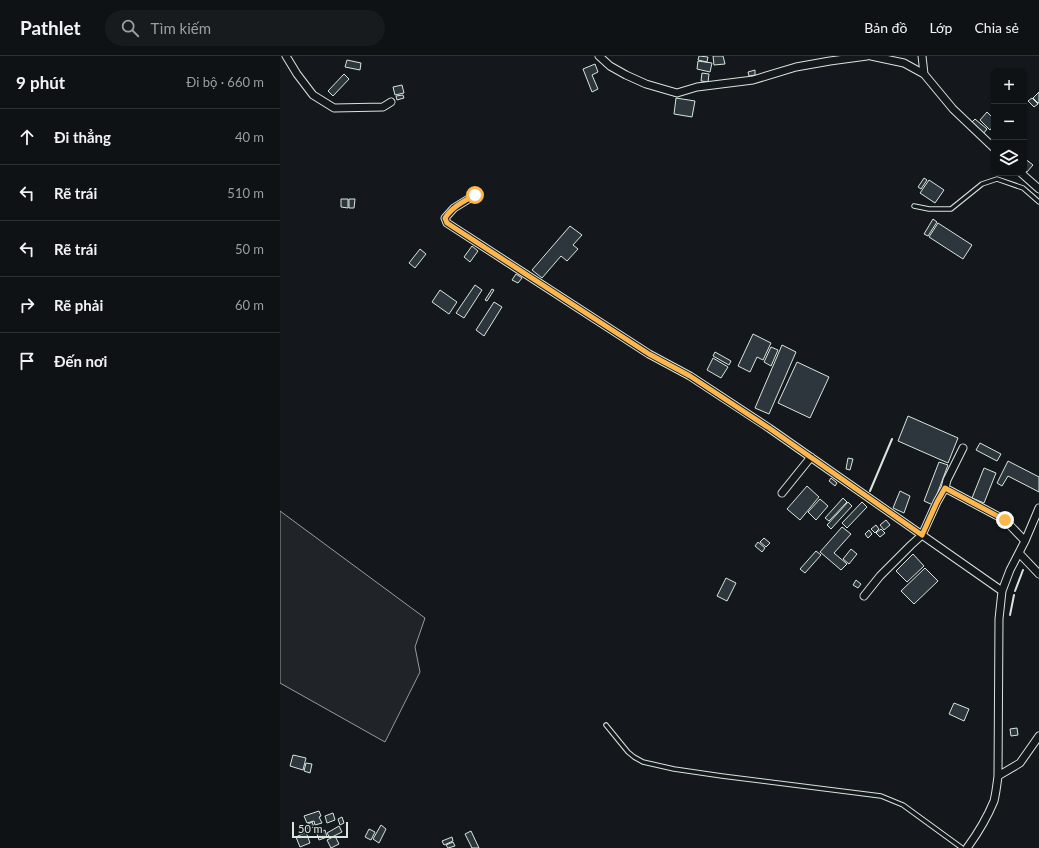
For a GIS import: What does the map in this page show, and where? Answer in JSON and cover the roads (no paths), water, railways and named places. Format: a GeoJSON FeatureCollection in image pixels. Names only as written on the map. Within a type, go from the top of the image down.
{"type":"FeatureCollection","features":[{"type":"Feature","properties":{"kind":"street"},"geometry":{"type":"LineString","coordinates":[[286,56],[296,74],[313,95],[334,108],[383,107],[391,102]]}},
{"type":"Feature","properties":{"kind":"street"},"geometry":{"type":"LineString","coordinates":[[599,56],[610,66],[626,75],[646,84],[677,93],[697,87],[753,80],[796,67],[867,56]]}},
{"type":"Feature","properties":{"kind":"street"},"geometry":{"type":"LineString","coordinates":[[871,56],[904,63],[924,74],[953,109],[991,145]]}},
{"type":"Feature","properties":{"kind":"street"},"geometry":{"type":"LineString","coordinates":[[922,56],[924,74]]}},
{"type":"Feature","properties":{"kind":"street"},"geometry":{"type":"LineString","coordinates":[[1024,176],[1039,189]]}},
{"type":"Feature","properties":{"kind":"street"},"geometry":{"type":"LineString","coordinates":[[475,195],[454,208],[445,218],[447,223],[649,354],[690,376],[811,457],[1002,591]]}},
{"type":"Feature","properties":{"kind":"street"},"geometry":{"type":"LineString","coordinates":[[864,596],[886,571],[922,535],[945,488],[946,480],[963,448]]}},
{"type":"Feature","properties":{"kind":"street"},"geometry":{"type":"LineString","coordinates":[[782,493],[811,457]]}},
{"type":"Feature","properties":{"kind":"street"},"geometry":{"type":"LineString","coordinates":[[945,488],[1005,520],[1025,541]]}},
{"type":"Feature","properties":{"kind":"street"},"geometry":{"type":"LineString","coordinates":[[967,848],[978,833],[988,813],[994,799],[998,776],[999,619],[1002,591],[1010,570],[1025,541],[1039,508]]}},
{"type":"Feature","properties":{"kind":"street"},"geometry":{"type":"LineString","coordinates":[[1019,553],[1039,574]]}},
{"type":"Feature","properties":{"kind":"street"},"geometry":{"type":"LineString","coordinates":[[998,776],[1020,763],[1039,736]]}},
{"type":"Feature","properties":{"kind":"lane"},"geometry":{"type":"LineString","coordinates":[[914,206],[929,209],[951,209],[982,184],[997,179],[1023,188],[1039,202]]}},
{"type":"Feature","properties":{"kind":"lane"},"geometry":{"type":"LineString","coordinates":[[606,725],[628,752],[643,762],[694,772],[881,796],[904,805],[962,848]]}}]}
